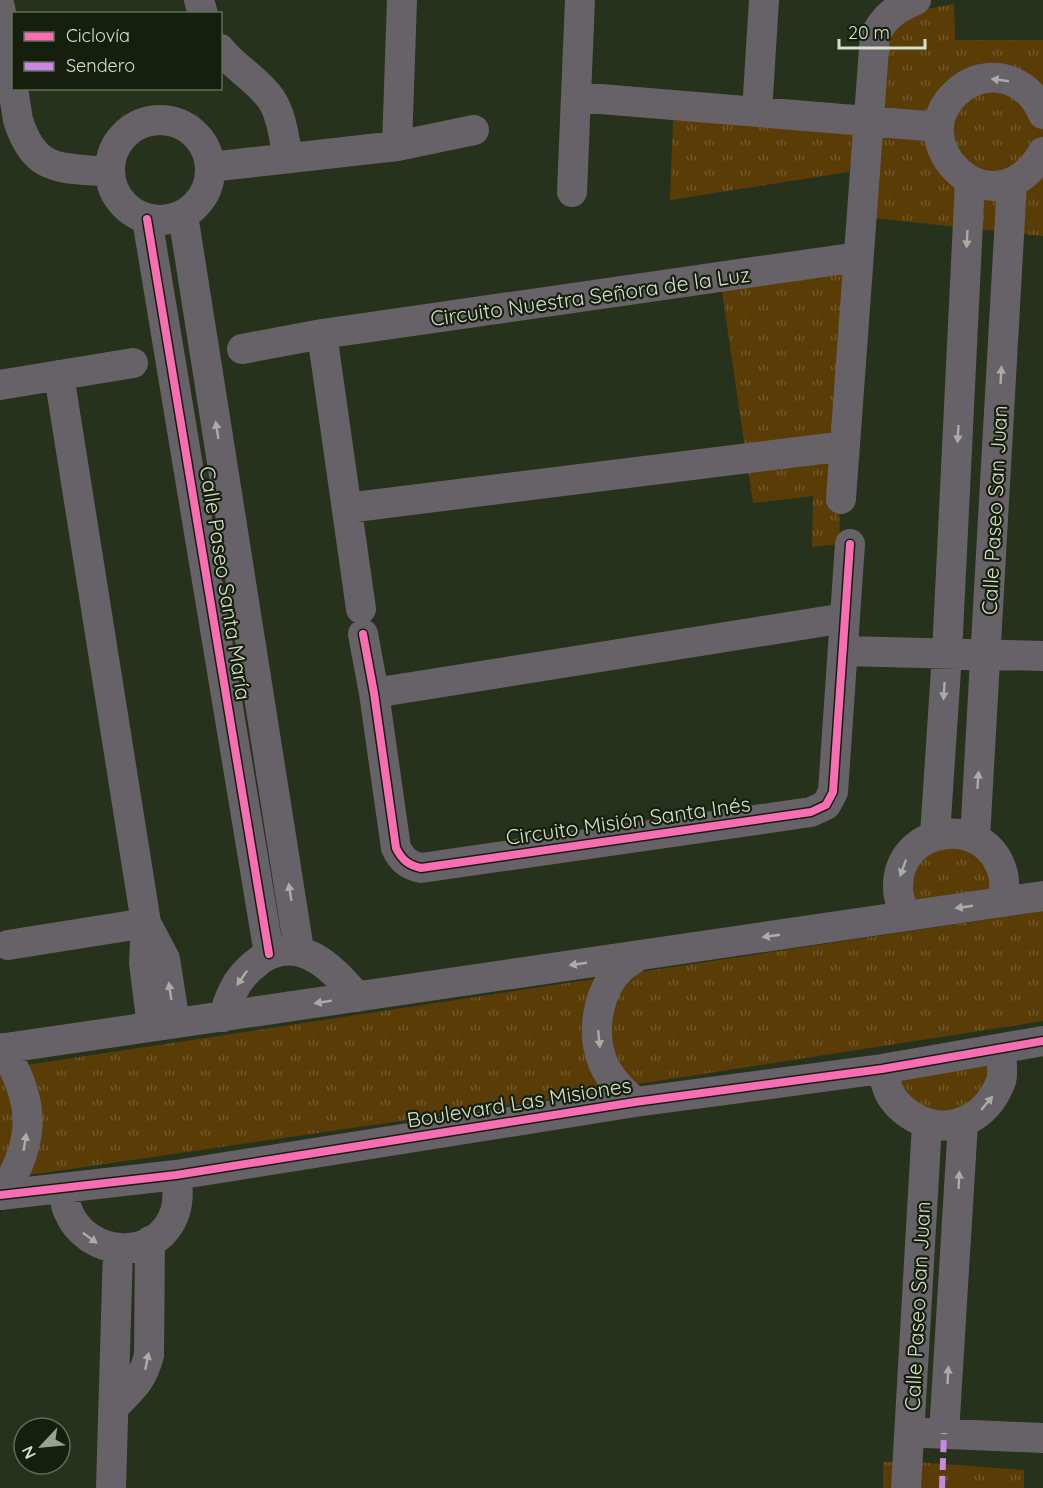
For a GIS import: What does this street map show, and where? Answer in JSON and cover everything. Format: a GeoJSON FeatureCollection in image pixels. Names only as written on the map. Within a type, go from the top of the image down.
{"type":"FeatureCollection","features":[{"type":"Feature","properties":{"kind":"street"},"geometry":{"type":"LineString","coordinates":[[398,146],[402,0]]}},
{"type":"Feature","properties":{"kind":"street"},"geometry":{"type":"LineString","coordinates":[[572,192],[580,0]]}},
{"type":"Feature","properties":{"kind":"street"},"geometry":{"type":"LineString","coordinates":[[757,112],[764,0]]}},
{"type":"Feature","properties":{"kind":"street"},"geometry":{"type":"LineString","coordinates":[[841,499],[875,35],[883,21],[897,8],[916,0]]}},
{"type":"Feature","properties":{"kind":"street"},"geometry":{"type":"LineString","coordinates":[[0,7],[12,82]]}},
{"type":"Feature","properties":{"kind":"street"},"geometry":{"type":"LineString","coordinates":[[222,51],[271,99],[280,119],[288,157]]}},
{"type":"Feature","properties":{"kind":"street"},"geometry":{"type":"LineString","coordinates":[[1043,114],[1039,104],[1028,91],[1014,82],[997,78],[980,79],[965,85],[952,96],[943,111],[939,127],[940,143],[946,158],[970,181],[984,185],[998,186],[1025,175],[1036,164],[1043,152]]}},
{"type":"Feature","properties":{"kind":"street"},"geometry":{"type":"LineString","coordinates":[[13,90],[18,120],[24,138],[42,160],[53,166],[109,172]]}},
{"type":"Feature","properties":{"kind":"street"},"geometry":{"type":"LineString","coordinates":[[576,97],[939,127]]}},
{"type":"Feature","properties":{"kind":"street"},"geometry":{"type":"LineString","coordinates":[[157,119],[173,121],[187,127],[199,138],[207,151],[210,167],[209,181],[204,195],[183,215],[172,219],[147,219],[132,212],[120,201],[112,187],[109,172],[111,156],[117,141],[142,122],[157,119]]}},
{"type":"Feature","properties":{"kind":"street"},"geometry":{"type":"LineString","coordinates":[[210,167],[398,146],[474,130]]}},
{"type":"Feature","properties":{"kind":"street","name":"Calle Paseo San Juan"},"geometry":{"type":"LineString","coordinates":[[935,835],[947,654],[970,181]]}},
{"type":"Feature","properties":{"kind":"street","name":"Calle Paseo San Juan"},"geometry":{"type":"LineString","coordinates":[[975,838],[1012,182]]}},
{"type":"Feature","properties":{"kind":"street","name":"Calle Paseo Santa María"},"geometry":{"type":"LineString","coordinates":[[183,215],[299,950]]}},
{"type":"Feature","properties":{"kind":"street","name":"Calle Paseo Santa María"},"geometry":{"type":"LineString","coordinates":[[147,219],[269,954]]}},
{"type":"Feature","properties":{"kind":"street","name":"Circuito Nuestra Señora de la Luz"},"geometry":{"type":"LineString","coordinates":[[242,349],[322,334],[858,257]]}},
{"type":"Feature","properties":{"kind":"street"},"geometry":{"type":"LineString","coordinates":[[322,334],[347,508],[845,446]]}},
{"type":"Feature","properties":{"kind":"street"},"geometry":{"type":"LineString","coordinates":[[172,367],[206,359]]}},
{"type":"Feature","properties":{"kind":"street"},"geometry":{"type":"LineString","coordinates":[[0,385],[133,363]]}},
{"type":"Feature","properties":{"kind":"street"},"geometry":{"type":"LineString","coordinates":[[59,375],[146,923],[165,959],[164,1024]]}},
{"type":"Feature","properties":{"kind":"street","name":"Circuito Misión Santa Inés"},"geometry":{"type":"LineString","coordinates":[[347,508],[396,848],[405,862],[421,868],[819,809],[826,805],[833,792],[850,544]]}},
{"type":"Feature","properties":{"kind":"street"},"geometry":{"type":"LineString","coordinates":[[374,693],[845,618]]}},
{"type":"Feature","properties":{"kind":"street"},"geometry":{"type":"LineString","coordinates":[[843,651],[1043,656]]}},
{"type":"Feature","properties":{"kind":"street"},"geometry":{"type":"LineString","coordinates":[[905,916],[898,891],[901,867],[915,846],[935,835],[955,833],[975,838],[992,853],[1003,874],[1004,902]]}},
{"type":"Feature","properties":{"kind":"street"},"geometry":{"type":"LineString","coordinates":[[1,1195],[16,1173],[25,1148],[28,1122],[25,1095],[16,1071],[1,1048],[1043,896]]}},
{"type":"Feature","properties":{"kind":"street"},"geometry":{"type":"LineString","coordinates":[[8,945],[146,923]]}},
{"type":"Feature","properties":{"kind":"street"},"geometry":{"type":"LineString","coordinates":[[224,1017],[233,990],[249,968],[269,954],[284,950],[299,950],[320,960],[357,997]]}},
{"type":"Feature","properties":{"kind":"street"},"geometry":{"type":"LineString","coordinates":[[635,1102],[616,1085],[603,1063],[597,1038],[598,1013],[606,989],[621,968],[640,955]]}},
{"type":"Feature","properties":{"kind":"street","name":"Boulevard Las Misiones"},"geometry":{"type":"LineString","coordinates":[[1,1195],[176,1175],[635,1102],[882,1069],[1043,1041]]}},
{"type":"Feature","properties":{"kind":"street"},"geometry":{"type":"LineString","coordinates":[[882,1069],[889,1093],[905,1112],[927,1124],[945,1126],[963,1123],[988,1106],[1002,1079],[1001,1049]]}},
{"type":"Feature","properties":{"kind":"street","name":"Calle Paseo San Juan"},"geometry":{"type":"LineString","coordinates":[[945,1433],[963,1123]]}},
{"type":"Feature","properties":{"kind":"street","name":"Calle Paseo San Juan"},"geometry":{"type":"LineString","coordinates":[[906,1488],[927,1124]]}},
{"type":"Feature","properties":{"kind":"street"},"geometry":{"type":"LineString","coordinates":[[64,1189],[68,1210],[79,1230],[97,1243],[118,1249],[135,1248],[150,1241],[165,1229],[175,1213],[178,1194],[176,1175]]}},
{"type":"Feature","properties":{"kind":"street"},"geometry":{"type":"LineString","coordinates":[[114,1407],[138,1383],[145,1372],[149,1355],[150,1241]]}},
{"type":"Feature","properties":{"kind":"street"},"geometry":{"type":"LineString","coordinates":[[111,1488],[118,1249]]}},
{"type":"Feature","properties":{"kind":"street"},"geometry":{"type":"LineString","coordinates":[[910,1432],[1043,1438]]}},
{"type":"Feature","properties":{"kind":"green space"},"geometry":{"type":"Polygon","coordinates":[[[954,4],[955,40],[1043,40],[1043,236],[872,218],[882,39],[900,14],[954,4]]]}},
{"type":"Feature","properties":{"kind":"green space"},"geometry":{"type":"Polygon","coordinates":[[[673,120],[858,128],[849,172],[670,200],[673,120]]]}},
{"type":"Feature","properties":{"kind":"green space"},"geometry":{"type":"Polygon","coordinates":[[[849,265],[838,456],[840,544],[812,547],[813,496],[753,503],[721,285],[849,265]]]}},
{"type":"Feature","properties":{"kind":"green space"},"geometry":{"type":"Polygon","coordinates":[[[932,842],[977,847],[999,894],[907,909],[905,871],[932,842]]]}},
{"type":"Feature","properties":{"kind":"green space"},"geometry":{"type":"Polygon","coordinates":[[[1043,911],[1043,1021],[551,1099],[29,1175],[0,1176],[0,1069],[1043,911]]]}},
{"type":"Feature","properties":{"kind":"green space"},"geometry":{"type":"Polygon","coordinates":[[[997,1057],[984,1096],[964,1117],[922,1117],[893,1074],[997,1057]]]}},
{"type":"Feature","properties":{"kind":"green space"},"geometry":{"type":"Polygon","coordinates":[[[883,1462],[916,1462],[1024,1470],[1024,1488],[883,1488],[883,1462]]]}},
{"type":"Feature","properties":{"kind":"marked path"},"geometry":{"type":"LineString","coordinates":[[942,1488],[944,1433]]}},
{"type":"Feature","properties":{"kind":"cycle path"},"geometry":{"type":"LineString","coordinates":[[147,219],[269,954]]}},
{"type":"Feature","properties":{"kind":"cycle path"},"geometry":{"type":"LineString","coordinates":[[363,634],[374,693],[396,848],[403,859],[412,865],[421,868],[811,812],[826,805],[833,792],[850,544]]}},
{"type":"Feature","properties":{"kind":"cycle path"},"geometry":{"type":"LineString","coordinates":[[0,1195],[176,1175],[635,1102],[882,1069],[1043,1041]]}}]}
